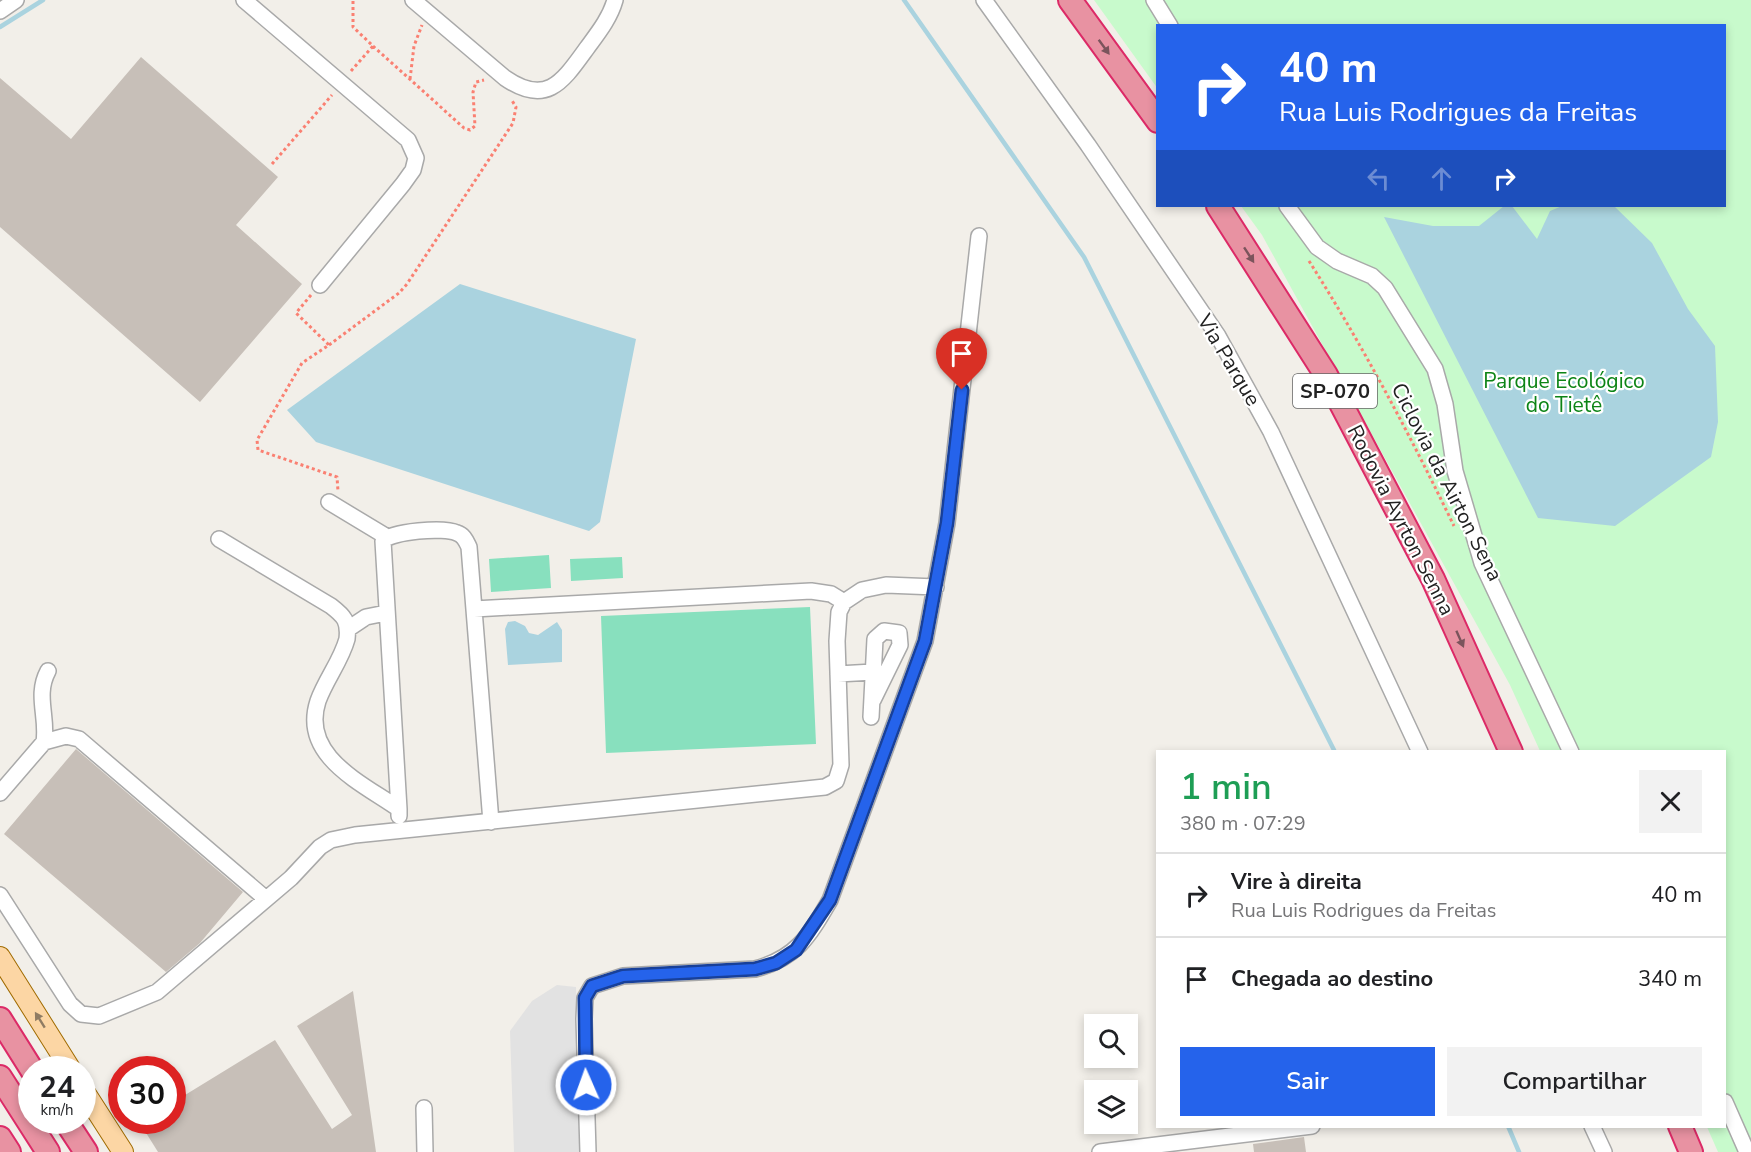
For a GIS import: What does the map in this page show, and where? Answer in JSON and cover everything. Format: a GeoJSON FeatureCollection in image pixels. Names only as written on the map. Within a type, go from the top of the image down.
{"type":"FeatureCollection","features":[{"type":"Feature","properties":{"kind":"highway"},"geometry":{"type":"LineString","coordinates":[[1070,0],[1156,118]]}},
{"type":"Feature","properties":{"kind":"highway","name":"Rodovia Ayrton Senna"},"geometry":{"type":"LineString","coordinates":[[1219,207],[1326,375],[1433,579],[1510,750]]}},
{"type":"Feature","properties":{"kind":"highway"},"geometry":{"type":"LineString","coordinates":[[0,1019],[23,1056]]}},
{"type":"Feature","properties":{"kind":"highway"},"geometry":{"type":"LineString","coordinates":[[0,1077],[48,1152]]}},
{"type":"Feature","properties":{"kind":"highway"},"geometry":{"type":"LineString","coordinates":[[1681,1128],[1691,1152]]}},
{"type":"Feature","properties":{"kind":"highway"},"geometry":{"type":"LineString","coordinates":[[75,1134],[86,1152]]}},
{"type":"Feature","properties":{"kind":"highway"},"geometry":{"type":"LineString","coordinates":[[0,1138],[9,1152]]}},
{"type":"Feature","properties":{"kind":"main road"},"geometry":{"type":"LineString","coordinates":[[0,957],[62,1056]]}},
{"type":"Feature","properties":{"kind":"main road"},"geometry":{"type":"LineString","coordinates":[[96,1110],[123,1152]]}},
{"type":"Feature","properties":{"kind":"street"},"geometry":{"type":"LineString","coordinates":[[0,11],[16,0]]}},
{"type":"Feature","properties":{"kind":"street"},"geometry":{"type":"LineString","coordinates":[[244,0],[408,140],[414,151],[415,166],[403,184],[320,285]]}},
{"type":"Feature","properties":{"kind":"street"},"geometry":{"type":"LineString","coordinates":[[414,0],[505,78],[516,85],[532,90],[548,88],[563,81],[605,23],[615,0]]}},
{"type":"Feature","properties":{"kind":"street","name":"Via Parque"},"geometry":{"type":"LineString","coordinates":[[984,0],[1088,146],[1218,336],[1271,432],[1419,750]]}},
{"type":"Feature","properties":{"kind":"street"},"geometry":{"type":"LineString","coordinates":[[1154,0],[1169,24]]}},
{"type":"Feature","properties":{"kind":"street"},"geometry":{"type":"LineString","coordinates":[[1288,207],[1317,247],[1337,261],[1372,276],[1385,288],[1435,369],[1445,404],[1455,471],[1482,563],[1570,750]]}},
{"type":"Feature","properties":{"kind":"street"},"geometry":{"type":"LineString","coordinates":[[588,1152],[584,1019],[585,998],[592,986],[623,976],[755,969],[776,963],[796,950],[830,900],[925,641],[947,523],[979,236]]}},
{"type":"Feature","properties":{"kind":"street"},"geometry":{"type":"LineString","coordinates":[[332,503],[387,537]]}},
{"type":"Feature","properties":{"kind":"street"},"geometry":{"type":"LineString","coordinates":[[400,831],[381,549],[387,537],[394,534],[450,531],[460,533],[469,547],[490,822]]}},
{"type":"Feature","properties":{"kind":"street"},"geometry":{"type":"LineString","coordinates":[[219,539],[331,606],[344,617],[348,629],[344,651],[317,704],[316,735],[320,747],[330,761],[399,809]]}},
{"type":"Feature","properties":{"kind":"street"},"geometry":{"type":"LineString","coordinates":[[0,895],[70,1004],[81,1014],[90,1017],[113,1011],[157,992],[331,840],[825,788],[836,781],[841,765],[838,621],[844,602],[862,590],[886,585],[936,587]]}},
{"type":"Feature","properties":{"kind":"street"},"geometry":{"type":"LineString","coordinates":[[474,609],[811,591],[831,594],[844,602]]}},
{"type":"Feature","properties":{"kind":"street"},"geometry":{"type":"LineString","coordinates":[[348,629],[366,617],[386,613]]}},
{"type":"Feature","properties":{"kind":"street"},"geometry":{"type":"LineString","coordinates":[[871,717],[875,639],[884,631],[898,633],[900,645],[873,700]]}},
{"type":"Feature","properties":{"kind":"street"},"geometry":{"type":"LineString","coordinates":[[0,793],[44,742],[46,730],[40,694],[42,682],[48,671]]}},
{"type":"Feature","properties":{"kind":"street"},"geometry":{"type":"LineString","coordinates":[[838,674],[873,672]]}},
{"type":"Feature","properties":{"kind":"street"},"geometry":{"type":"LineString","coordinates":[[44,742],[66,736],[80,739],[266,899]]}},
{"type":"Feature","properties":{"kind":"street"},"geometry":{"type":"LineString","coordinates":[[1726,1103],[1747,1152]]}},
{"type":"Feature","properties":{"kind":"street"},"geometry":{"type":"LineString","coordinates":[[424,1108],[425,1152]]}},
{"type":"Feature","properties":{"kind":"street"},"geometry":{"type":"LineString","coordinates":[[1100,1152],[1296,1128]]}},
{"type":"Feature","properties":{"kind":"street"},"geometry":{"type":"LineString","coordinates":[[1593,1128],[1604,1152]]}},
{"type":"Feature","properties":{"kind":"path"},"geometry":{"type":"LineString","coordinates":[[410,79],[414,46],[427,12]]}},
{"type":"Feature","properties":{"kind":"path"},"geometry":{"type":"LineString","coordinates":[[373,46],[464,128],[470,130],[475,126],[473,92],[476,82],[489,81]]}},
{"type":"Feature","properties":{"kind":"path"},"geometry":{"type":"LineString","coordinates":[[332,503],[337,477],[258,450],[257,441],[302,363],[399,293],[407,284],[513,123],[516,107],[508,96]]}},
{"type":"Feature","properties":{"kind":"path","name":"Ciclovia da Airton Sena"},"geometry":{"type":"LineString","coordinates":[[1304,254],[1341,311],[1421,458],[1457,533]]}},
{"type":"Feature","properties":{"kind":"path"},"geometry":{"type":"LineString","coordinates":[[320,285],[296,313],[329,345]]}},
{"type":"Feature","properties":{"kind":"green space","name":"Parque Ecológico do Tietê"},"geometry":{"type":"Polygon","coordinates":[[[1094,0],[1751,0],[1751,1152],[1718,1152],[1707,1128],[1726,1128],[1726,750],[1540,750],[1510,685],[1262,235],[1242,207],[1726,207],[1726,24],[1156,24],[1156,86],[1094,0]]]}},
{"type":"Feature","properties":{"kind":"green space"},"geometry":{"type":"Polygon","coordinates":[[[549,555],[551,588],[491,592],[489,559],[549,555]]]}},
{"type":"Feature","properties":{"kind":"green space"},"geometry":{"type":"Polygon","coordinates":[[[622,557],[623,578],[571,581],[570,559],[622,557]]]}},
{"type":"Feature","properties":{"kind":"green space"},"geometry":{"type":"Polygon","coordinates":[[[810,607],[816,744],[606,753],[601,616],[810,607]]]}},
{"type":"Feature","properties":{"kind":"shaded area"},"geometry":{"type":"Polygon","coordinates":[[[557,985],[576,987],[581,1152],[514,1152],[510,1031],[532,1001],[557,985]]]}},
{"type":"Feature","properties":{"kind":"water"},"geometry":{"type":"Polygon","coordinates":[[[1503,207],[1513,207],[1537,239],[1550,211],[1560,207],[1615,207],[1652,243],[1688,309],[1715,346],[1718,422],[1711,457],[1615,526],[1538,518],[1384,217],[1433,226],[1479,226],[1503,207]]]}},
{"type":"Feature","properties":{"kind":"water"},"geometry":{"type":"Polygon","coordinates":[[[460,284],[636,339],[600,522],[589,531],[316,442],[287,410],[460,284]]]}},
{"type":"Feature","properties":{"kind":"water"},"geometry":{"type":"Polygon","coordinates":[[[515,621],[525,626],[529,633],[538,635],[557,622],[562,630],[562,662],[508,665],[505,629],[508,622],[515,621]]]}},
{"type":"Feature","properties":{"kind":"building"},"geometry":{"type":"Polygon","coordinates":[[[141,57],[278,177],[236,225],[302,284],[200,402],[0,227],[0,78],[71,139],[141,57]]]}},
{"type":"Feature","properties":{"kind":"building"},"geometry":{"type":"Polygon","coordinates":[[[76,749],[243,892],[200,943],[166,972],[4,834],[76,749]]]}},
{"type":"Feature","properties":{"kind":"building"},"geometry":{"type":"Polygon","coordinates":[[[353,991],[376,1152],[158,1152],[147,1134],[186,1134],[186,1094],[275,1040],[332,1129],[352,1115],[297,1026],[353,991]]]}},
{"type":"Feature","properties":{"kind":"building"},"geometry":{"type":"Polygon","coordinates":[[[1304,1137],[1306,1152],[1254,1152],[1253,1144],[1304,1137]]]}},
{"type":"Feature","properties":{"kind":"waterway"},"geometry":{"type":"LineString","coordinates":[[0,27],[43,0]]}},
{"type":"Feature","properties":{"kind":"waterway"},"geometry":{"type":"LineString","coordinates":[[904,0],[1084,257],[1334,750]]}},
{"type":"Feature","properties":{"kind":"waterway"},"geometry":{"type":"LineString","coordinates":[[1509,1128],[1519,1152]]}},
{"type":"Feature","properties":{"kind":"route"},"geometry":{"type":"LineString","coordinates":[[586,1085],[585,998],[592,986],[623,976],[755,969],[776,963],[796,950],[812,930],[830,900],[925,641],[947,523],[962,390]]}}]}
